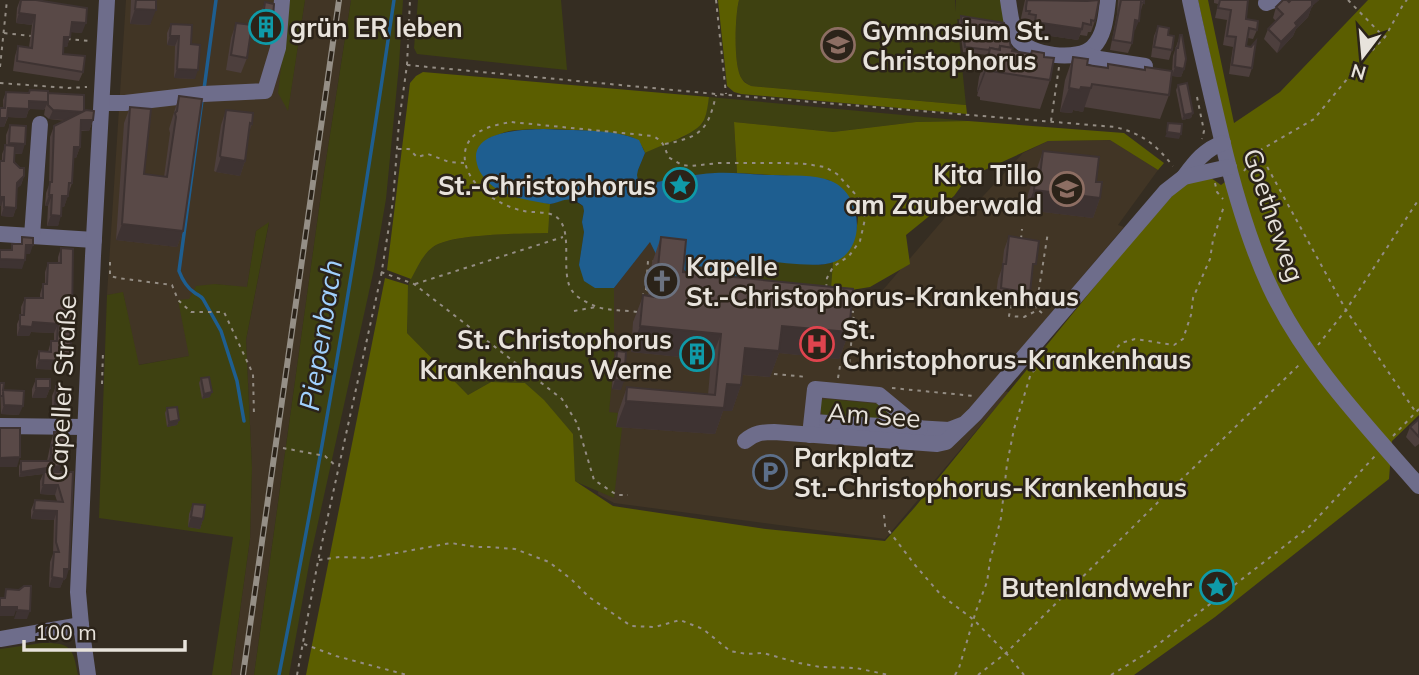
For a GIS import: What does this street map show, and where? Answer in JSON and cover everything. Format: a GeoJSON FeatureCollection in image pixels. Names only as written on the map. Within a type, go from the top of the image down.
{"type":"FeatureCollection","features":[{"type":"Feature","properties":{"kind":"street","name":"Capeller Straße"},"geometry":{"type":"LineString","coordinates":[[88,675],[78,592],[107,0]]}},
{"type":"Feature","properties":{"kind":"street"},"geometry":{"type":"LineString","coordinates":[[102,96],[124,103],[265,91],[278,48],[282,0]]}},
{"type":"Feature","properties":{"kind":"street"},"geometry":{"type":"LineString","coordinates":[[1008,0],[1014,29],[1021,43],[1033,50],[1075,56],[1091,50],[1101,34],[1108,0]]}},
{"type":"Feature","properties":{"kind":"street","name":"Goetheweg"},"geometry":{"type":"LineString","coordinates":[[1190,0],[1228,167],[1255,251],[1270,287],[1310,355],[1348,405],[1419,486]]}},
{"type":"Feature","properties":{"kind":"street"},"geometry":{"type":"LineString","coordinates":[[1084,54],[1145,66]]}},
{"type":"Feature","properties":{"kind":"street"},"geometry":{"type":"LineString","coordinates":[[32,236],[40,124]]}},
{"type":"Feature","properties":{"kind":"street","name":"Am See"},"geometry":{"type":"LineString","coordinates":[[811,428],[937,444],[947,442],[975,414],[1166,191],[1178,171],[1213,146],[1223,143]]}},
{"type":"Feature","properties":{"kind":"street","name":"Am See"},"geometry":{"type":"LineString","coordinates":[[1178,171],[1228,167]]}},
{"type":"Feature","properties":{"kind":"street"},"geometry":{"type":"LineString","coordinates":[[0,234],[94,240]]}},
{"type":"Feature","properties":{"kind":"street","name":"Am See"},"geometry":{"type":"LineString","coordinates":[[811,428],[815,389],[879,395],[920,429]]}},
{"type":"Feature","properties":{"kind":"street","name":"Am See"},"geometry":{"type":"LineString","coordinates":[[745,441],[762,432],[811,428],[949,430],[967,422]]}},
{"type":"Feature","properties":{"kind":"street"},"geometry":{"type":"LineString","coordinates":[[0,426],[85,427]]}},
{"type":"Feature","properties":{"kind":"street"},"geometry":{"type":"LineString","coordinates":[[0,639],[81,625]]}},
{"type":"Feature","properties":{"kind":"path"},"geometry":{"type":"LineString","coordinates":[[0,67],[7,0]]}},
{"type":"Feature","properties":{"kind":"path"},"geometry":{"type":"LineString","coordinates":[[297,675],[318,561],[381,272],[393,201],[399,122],[407,65],[410,0]]}},
{"type":"Feature","properties":{"kind":"path"},"geometry":{"type":"LineString","coordinates":[[716,0],[726,95]]}},
{"type":"Feature","properties":{"kind":"path"},"geometry":{"type":"LineString","coordinates":[[1348,0],[1385,37]]}},
{"type":"Feature","properties":{"kind":"path"},"geometry":{"type":"LineString","coordinates":[[955,675],[987,582],[1001,518],[1009,452],[1031,373],[1040,366],[1096,365],[1110,356],[1121,343],[1135,339],[1174,345],[1183,340],[1193,298],[1210,258],[1220,216],[1245,169],[1259,151],[1314,119],[1385,37],[1407,0]]}},
{"type":"Feature","properties":{"kind":"path"},"geometry":{"type":"LineString","coordinates":[[4,33],[30,36]]}},
{"type":"Feature","properties":{"kind":"path"},"geometry":{"type":"LineString","coordinates":[[68,39],[105,42]]}},
{"type":"Feature","properties":{"kind":"path"},"geometry":{"type":"LineString","coordinates":[[1051,122],[1061,55]]}},
{"type":"Feature","properties":{"kind":"path"},"geometry":{"type":"LineString","coordinates":[[407,65],[1115,127],[1135,132],[1149,140],[1178,171]]}},
{"type":"Feature","properties":{"kind":"path"},"geometry":{"type":"LineString","coordinates":[[0,83],[68,88],[102,96]]}},
{"type":"Feature","properties":{"kind":"path"},"geometry":{"type":"LineString","coordinates":[[1195,87],[1204,131],[1200,143]]}},
{"type":"Feature","properties":{"kind":"path"},"geometry":{"type":"LineString","coordinates":[[664,144],[695,136],[706,125],[716,94]]}},
{"type":"Feature","properties":{"kind":"path"},"geometry":{"type":"LineString","coordinates":[[597,307],[578,297],[569,286],[565,236],[556,216],[503,205],[474,181],[466,163],[466,148],[480,131],[511,122],[653,136],[664,144],[668,157],[682,165],[785,163],[825,167],[836,174],[857,196],[866,219],[860,242],[849,257],[833,267],[827,278],[826,289]]}},
{"type":"Feature","properties":{"kind":"path"},"geometry":{"type":"LineString","coordinates":[[397,149],[409,149],[417,157],[428,154],[449,162],[466,163]]}},
{"type":"Feature","properties":{"kind":"path"},"geometry":{"type":"LineString","coordinates":[[1259,151],[1346,310],[1416,412]]}},
{"type":"Feature","properties":{"kind":"path"},"geometry":{"type":"LineString","coordinates":[[978,675],[1006,653],[1310,355],[1346,310],[1419,199]]}},
{"type":"Feature","properties":{"kind":"path"},"geometry":{"type":"LineString","coordinates":[[1020,241],[1022,229]]}},
{"type":"Feature","properties":{"kind":"path"},"geometry":{"type":"LineString","coordinates":[[1011,304],[1009,316],[1024,317],[1036,311],[1048,232]]}},
{"type":"Feature","properties":{"kind":"path"},"geometry":{"type":"LineString","coordinates":[[414,284],[565,236]]}},
{"type":"Feature","properties":{"kind":"path"},"geometry":{"type":"LineString","coordinates":[[642,302],[643,292],[646,290],[648,261],[659,262]]}},
{"type":"Feature","properties":{"kind":"path"},"geometry":{"type":"LineString","coordinates":[[110,262],[110,276],[172,285],[178,300],[191,312],[223,312],[253,374],[254,416]]}},
{"type":"Feature","properties":{"kind":"path"},"geometry":{"type":"LineString","coordinates":[[381,272],[414,284],[562,399],[577,423],[594,480],[617,495],[628,495]]}},
{"type":"Feature","properties":{"kind":"path"},"geometry":{"type":"LineString","coordinates":[[574,312],[597,307],[641,312]]}},
{"type":"Feature","properties":{"kind":"path"},"geometry":{"type":"LineString","coordinates":[[1036,308],[1045,316]]}},
{"type":"Feature","properties":{"kind":"path"},"geometry":{"type":"LineString","coordinates":[[838,379],[840,366],[849,367],[854,312],[842,311]]}},
{"type":"Feature","properties":{"kind":"path"},"geometry":{"type":"LineString","coordinates":[[101,394],[103,341]]}},
{"type":"Feature","properties":{"kind":"path"},"geometry":{"type":"LineString","coordinates":[[884,387],[975,397]]}},
{"type":"Feature","properties":{"kind":"path"},"geometry":{"type":"LineString","coordinates":[[1111,675],[1147,653],[1309,527],[1419,409]]}},
{"type":"Feature","properties":{"kind":"path"},"geometry":{"type":"LineString","coordinates":[[283,448],[324,456],[337,467]]}},
{"type":"Feature","properties":{"kind":"path"},"geometry":{"type":"LineString","coordinates":[[884,515],[885,526],[941,595],[974,620],[1024,675]]}},
{"type":"Feature","properties":{"kind":"path"},"geometry":{"type":"LineString","coordinates":[[318,561],[340,557],[369,558],[451,543],[515,549],[549,562],[589,597],[631,626],[655,627],[680,620],[703,629],[730,650],[747,654],[763,653],[820,667],[856,668],[889,675]]}},
{"type":"Feature","properties":{"kind":"path"},"geometry":{"type":"LineString","coordinates":[[303,643],[336,656],[407,675]]}},
{"type":"Feature","properties":{"kind":"shaded area"},"geometry":{"type":"Polygon","coordinates":[[[126,0],[289,0],[288,109],[305,0],[351,0],[324,173],[254,675],[231,675],[250,539],[252,468],[246,340],[269,223],[256,231],[247,288],[215,284],[190,356],[138,365],[123,293],[107,295],[126,0]]]}},
{"type":"Feature","properties":{"kind":"shaded area"},"geometry":{"type":"Polygon","coordinates":[[[718,0],[739,0],[736,28],[737,64],[743,80],[751,86],[966,105],[967,114],[734,92],[727,86],[718,0]]]}},
{"type":"Feature","properties":{"kind":"shaded area"},"geometry":{"type":"Polygon","coordinates":[[[1198,0],[1208,0],[1234,123],[1280,92],[1368,0],[1419,0],[1419,415],[1392,441],[1389,479],[1215,617],[1134,675],[306,675],[385,278],[408,285],[407,333],[468,395],[491,382],[525,383],[544,400],[573,434],[575,481],[613,506],[766,529],[885,541],[1122,253],[1179,188],[1192,179],[1211,178],[1221,185],[1236,174],[1198,0]]]}},
{"type":"Feature","properties":{"kind":"shaded area"},"geometry":{"type":"Polygon","coordinates":[[[423,72],[709,97],[705,117],[700,125],[686,135],[645,153],[634,138],[608,133],[535,129],[507,132],[489,138],[510,195],[550,204],[548,233],[488,235],[443,242],[426,253],[411,279],[387,270],[410,83],[423,72]]]}},
{"type":"Feature","properties":{"kind":"shaded area"},"geometry":{"type":"Polygon","coordinates":[[[968,121],[1124,133],[1164,163],[1158,170],[1110,140],[1048,141],[967,178],[954,196],[906,235],[910,264],[870,287],[833,293],[833,262],[844,254],[852,243],[858,217],[829,180],[737,173],[734,122],[833,132],[916,122],[968,121]]]}},
{"type":"Feature","properties":{"kind":"shaded area","name":"St. Christophorus-Krankenhaus"},"geometry":{"type":"Polygon","coordinates":[[[1110,140],[1158,170],[1118,225],[1124,227],[987,389],[1009,392],[885,539],[614,503],[598,494],[614,288],[650,241],[695,265],[709,267],[712,274],[742,277],[748,290],[876,298],[949,213],[983,210],[972,208],[1023,153],[1048,141],[1110,140]]]}},
{"type":"Feature","properties":{"kind":"green space"},"geometry":{"type":"Polygon","coordinates":[[[289,0],[305,0],[288,111],[278,93],[289,0]]]}},
{"type":"Feature","properties":{"kind":"green space"},"geometry":{"type":"Polygon","coordinates":[[[351,0],[403,0],[386,199],[374,269],[310,559],[289,675],[254,675],[324,173],[351,0]]]}},
{"type":"Feature","properties":{"kind":"green space"},"geometry":{"type":"Polygon","coordinates":[[[418,0],[561,0],[567,70],[417,54],[414,48],[418,0]]]}},
{"type":"Feature","properties":{"kind":"green space","name":"Gymnasium St. Christophorus"},"geometry":{"type":"Polygon","coordinates":[[[739,0],[955,0],[956,12],[956,0],[1003,0],[1006,25],[957,19],[966,105],[751,86],[742,79],[737,64],[736,28],[739,0]]]}},
{"type":"Feature","properties":{"kind":"green space"},"geometry":{"type":"Polygon","coordinates":[[[709,97],[968,121],[916,122],[833,132],[734,122],[737,173],[714,173],[642,184],[638,182],[636,175],[645,153],[684,137],[703,123],[709,97]]]}},
{"type":"Feature","properties":{"kind":"green space"},"geometry":{"type":"Polygon","coordinates":[[[569,199],[583,206],[584,211],[579,265],[595,288],[614,288],[614,360],[609,412],[618,413],[617,420],[628,426],[622,428],[614,498],[574,481],[573,434],[525,383],[491,382],[468,395],[407,333],[409,283],[419,264],[433,247],[443,242],[471,237],[547,233],[550,204],[569,199]]]}},
{"type":"Feature","properties":{"kind":"green space"},"geometry":{"type":"Polygon","coordinates":[[[269,222],[246,340],[252,468],[250,539],[231,675],[212,675],[233,537],[99,518],[107,295],[123,292],[139,365],[189,356],[178,300],[189,299],[196,286],[215,284],[247,287],[256,231],[269,222]]]}},
{"type":"Feature","properties":{"kind":"green space"},"geometry":{"type":"Polygon","coordinates":[[[754,260],[821,265],[833,262],[831,287],[748,290],[742,277],[754,260]]]}},
{"type":"Feature","properties":{"kind":"green space"},"geometry":{"type":"Polygon","coordinates":[[[822,400],[880,404],[900,419],[825,416],[819,406],[822,400]]]}},
{"type":"Feature","properties":{"kind":"green space"},"geometry":{"type":"Polygon","coordinates":[[[42,643],[60,644],[69,649],[78,675],[0,675],[0,649],[42,643]]]}},
{"type":"Feature","properties":{"kind":"water"},"geometry":{"type":"Polygon","coordinates":[[[543,129],[605,132],[639,140],[645,153],[637,175],[638,181],[642,183],[722,173],[810,176],[831,181],[850,197],[855,209],[856,235],[845,256],[834,262],[806,265],[754,260],[742,277],[712,274],[708,267],[695,266],[690,272],[685,271],[681,263],[659,260],[650,242],[614,288],[595,288],[584,281],[579,265],[584,232],[583,206],[570,200],[550,204],[509,195],[491,184],[478,168],[476,153],[488,138],[511,132],[543,129]]]}},
{"type":"Feature","properties":{"kind":"building"},"geometry":{"type":"Polygon","coordinates":[[[21,0],[87,8],[86,23],[72,22],[70,37],[64,37],[63,54],[85,56],[83,72],[17,61],[18,46],[32,48],[35,15],[19,13],[21,0]]]}},
{"type":"Feature","properties":{"kind":"building"},"geometry":{"type":"Polygon","coordinates":[[[136,0],[156,0],[156,10],[135,9],[136,0]]]}},
{"type":"Feature","properties":{"kind":"building"},"geometry":{"type":"Polygon","coordinates":[[[1027,0],[1099,0],[1095,21],[1091,20],[1091,25],[1083,23],[1082,29],[1035,22],[1036,15],[1026,11],[1027,0]]]}},
{"type":"Feature","properties":{"kind":"building"},"geometry":{"type":"Polygon","coordinates":[[[1121,0],[1144,0],[1144,3],[1141,2],[1139,21],[1135,20],[1132,43],[1113,40],[1121,0]]]}},
{"type":"Feature","properties":{"kind":"building"},"geometry":{"type":"Polygon","coordinates":[[[1220,0],[1248,0],[1246,19],[1258,21],[1257,30],[1249,28],[1246,46],[1251,47],[1256,41],[1252,68],[1232,65],[1236,37],[1227,36],[1231,10],[1218,8],[1220,0]]]}},
{"type":"Feature","properties":{"kind":"building"},"geometry":{"type":"Polygon","coordinates":[[[1283,0],[1312,0],[1312,6],[1281,42],[1268,29],[1283,14],[1276,7],[1283,0]]]}},
{"type":"Feature","properties":{"kind":"building"},"geometry":{"type":"Polygon","coordinates":[[[265,2],[274,4],[272,31],[261,30],[265,2]]]}},
{"type":"Feature","properties":{"kind":"building"},"geometry":{"type":"Polygon","coordinates":[[[961,16],[1004,23],[1011,48],[1000,46],[999,50],[989,50],[965,47],[961,16]]]}},
{"type":"Feature","properties":{"kind":"building"},"geometry":{"type":"Polygon","coordinates":[[[236,23],[252,25],[247,58],[231,55],[236,23]]]}},
{"type":"Feature","properties":{"kind":"building"},"geometry":{"type":"Polygon","coordinates":[[[171,24],[192,25],[191,44],[200,45],[198,70],[177,69],[179,36],[170,36],[171,24]]]}},
{"type":"Feature","properties":{"kind":"building"},"geometry":{"type":"Polygon","coordinates":[[[1158,26],[1169,28],[1168,35],[1174,36],[1172,50],[1154,47],[1158,26]]]}},
{"type":"Feature","properties":{"kind":"building"},"geometry":{"type":"Polygon","coordinates":[[[1180,35],[1186,59],[1184,69],[1175,67],[1180,35]]]}},
{"type":"Feature","properties":{"kind":"building"},"geometry":{"type":"Polygon","coordinates":[[[1000,46],[1013,48],[1012,51],[1044,53],[1044,57],[1054,58],[1050,80],[990,71],[987,63],[990,48],[1000,50],[1000,46]]]}},
{"type":"Feature","properties":{"kind":"building"},"geometry":{"type":"Polygon","coordinates":[[[1073,57],[1088,59],[1087,65],[1108,68],[1108,64],[1172,71],[1169,95],[1092,84],[1091,88],[1081,87],[1080,90],[1069,88],[1073,57]]]}},
{"type":"Feature","properties":{"kind":"building"},"geometry":{"type":"Polygon","coordinates":[[[1187,83],[1193,113],[1184,115],[1178,85],[1187,83]]]}},
{"type":"Feature","properties":{"kind":"building"},"geometry":{"type":"Polygon","coordinates":[[[30,90],[48,91],[48,102],[29,101],[29,109],[8,108],[7,118],[0,118],[0,108],[5,108],[6,92],[29,93],[30,90]]]}},
{"type":"Feature","properties":{"kind":"building"},"geometry":{"type":"Polygon","coordinates":[[[48,93],[84,95],[84,112],[53,110],[48,105],[48,93]]]}},
{"type":"Feature","properties":{"kind":"building"},"geometry":{"type":"Polygon","coordinates":[[[179,96],[202,99],[183,231],[122,224],[130,107],[151,109],[144,174],[167,177],[179,96]]]}},
{"type":"Feature","properties":{"kind":"building"},"geometry":{"type":"Polygon","coordinates":[[[86,110],[94,111],[93,120],[81,120],[80,147],[74,147],[72,183],[69,183],[68,196],[62,196],[61,216],[51,215],[52,195],[49,195],[54,126],[86,110]]]}},
{"type":"Feature","properties":{"kind":"building"},"geometry":{"type":"Polygon","coordinates":[[[226,110],[253,113],[245,161],[220,156],[226,110]]]}},
{"type":"Feature","properties":{"kind":"building"},"geometry":{"type":"Polygon","coordinates":[[[1168,123],[1182,124],[1181,134],[1167,132],[1168,123]]]}},
{"type":"Feature","properties":{"kind":"building"},"geometry":{"type":"Polygon","coordinates":[[[10,125],[26,126],[25,144],[9,143],[10,125]]]}},
{"type":"Feature","properties":{"kind":"building"},"geometry":{"type":"Polygon","coordinates":[[[5,145],[15,146],[14,162],[24,168],[24,176],[17,183],[16,208],[4,207],[4,197],[0,197],[0,161],[4,161],[5,145]]]}},
{"type":"Feature","properties":{"kind":"building"},"geometry":{"type":"Polygon","coordinates":[[[1043,151],[1099,157],[1096,182],[1102,182],[1100,198],[1034,190],[1036,174],[1040,175],[1043,151]]]}},
{"type":"Feature","properties":{"kind":"building"},"geometry":{"type":"Polygon","coordinates":[[[1009,236],[1039,241],[1030,293],[1001,288],[1009,236]]]}},
{"type":"Feature","properties":{"kind":"building"},"geometry":{"type":"Polygon","coordinates":[[[22,237],[33,238],[33,245],[26,245],[25,260],[0,259],[0,250],[12,250],[12,244],[22,244],[22,237]]]}},
{"type":"Feature","properties":{"kind":"building"},"geometry":{"type":"Polygon","coordinates":[[[661,237],[686,240],[683,272],[853,289],[849,332],[782,326],[779,351],[745,348],[741,385],[727,384],[724,408],[626,401],[627,387],[715,395],[721,334],[640,326],[643,295],[655,297],[661,237]]]}},
{"type":"Feature","properties":{"kind":"building"},"geometry":{"type":"Polygon","coordinates":[[[61,248],[73,249],[72,324],[68,324],[71,338],[70,361],[39,360],[39,351],[51,352],[51,341],[57,341],[58,324],[33,322],[32,327],[20,326],[20,315],[24,315],[25,298],[43,298],[48,263],[61,263],[61,248]]]}},
{"type":"Feature","properties":{"kind":"building"},"geometry":{"type":"Polygon","coordinates":[[[617,351],[626,352],[624,381],[615,380],[617,351]]]}},
{"type":"Feature","properties":{"kind":"building"},"geometry":{"type":"Polygon","coordinates":[[[209,377],[212,392],[204,394],[201,378],[209,377]]]}},
{"type":"Feature","properties":{"kind":"building"},"geometry":{"type":"Polygon","coordinates":[[[36,379],[50,379],[50,388],[36,388],[36,379]]]}},
{"type":"Feature","properties":{"kind":"building"},"geometry":{"type":"Polygon","coordinates":[[[0,383],[4,383],[3,390],[24,391],[23,406],[4,405],[3,391],[3,396],[0,396],[0,383]]]}},
{"type":"Feature","properties":{"kind":"building"},"geometry":{"type":"Polygon","coordinates":[[[56,386],[69,387],[69,402],[55,401],[56,386]]]}},
{"type":"Feature","properties":{"kind":"building"},"geometry":{"type":"Polygon","coordinates":[[[177,407],[179,420],[169,422],[167,408],[177,407]]]}},
{"type":"Feature","properties":{"kind":"building"},"geometry":{"type":"Polygon","coordinates":[[[1419,419],[1419,437],[1410,427],[1419,419]]]}},
{"type":"Feature","properties":{"kind":"building"},"geometry":{"type":"Polygon","coordinates":[[[0,428],[20,428],[20,457],[0,458],[0,428]]]}},
{"type":"Feature","properties":{"kind":"building"},"geometry":{"type":"Polygon","coordinates":[[[54,432],[67,432],[67,447],[63,447],[63,455],[51,454],[54,432]]]}},
{"type":"Feature","properties":{"kind":"building"},"geometry":{"type":"Polygon","coordinates":[[[21,461],[60,461],[60,466],[21,472],[21,461]]]}},
{"type":"Feature","properties":{"kind":"building"},"geometry":{"type":"Polygon","coordinates":[[[44,472],[73,472],[69,569],[64,569],[64,579],[52,577],[54,552],[59,552],[56,542],[57,511],[34,510],[35,500],[63,502],[58,485],[43,485],[44,472]]]}},
{"type":"Feature","properties":{"kind":"building"},"geometry":{"type":"Polygon","coordinates":[[[193,504],[205,505],[203,519],[191,517],[193,504]]]}},
{"type":"Feature","properties":{"kind":"building"},"geometry":{"type":"Polygon","coordinates":[[[24,586],[31,586],[30,611],[17,610],[17,607],[0,607],[0,598],[5,598],[6,589],[19,590],[24,586]]]}},
{"type":"Feature","properties":{"kind":"waterway"},"geometry":{"type":"LineString","coordinates":[[204,89],[216,0]]}},
{"type":"Feature","properties":{"kind":"waterway","name":"Piepenbach"},"geometry":{"type":"LineString","coordinates":[[279,675],[341,338],[394,0]]}},
{"type":"Feature","properties":{"kind":"waterway"},"geometry":{"type":"LineString","coordinates":[[202,100],[179,271],[187,286],[203,299],[221,331],[237,381],[244,421]]}},
{"type":"Feature","properties":{"kind":"railway"},"geometry":{"type":"LineString","coordinates":[[243,675],[339,0]]}},
{"type":"Feature","properties":{"kind":"place","name":"grün ER leben"},"geometry":{"type":"Point","coordinates":[266,27]}},
{"type":"Feature","properties":{"kind":"place","name":"Gymnasium St. Christophorus"},"geometry":{"type":"Point","coordinates":[838,45]}},
{"type":"Feature","properties":{"kind":"place","name":"St.-Christophorus"},"geometry":{"type":"Point","coordinates":[680,185]}},
{"type":"Feature","properties":{"kind":"place","name":"Kita Tillo am Zauberwald"},"geometry":{"type":"Point","coordinates":[1067,189]}},
{"type":"Feature","properties":{"kind":"place","name":"Kapelle St.-Christophorus-Krankenhaus"},"geometry":{"type":"Point","coordinates":[662,281]}},
{"type":"Feature","properties":{"kind":"place","name":"St. Christophorus-Krankenhaus"},"geometry":{"type":"Point","coordinates":[817,344]}},
{"type":"Feature","properties":{"kind":"place","name":"St. Christophorus Krankenhaus Werne"},"geometry":{"type":"Point","coordinates":[697,354]}},
{"type":"Feature","properties":{"kind":"place","name":"Parkplatz St.-Christophorus-Krankenhaus"},"geometry":{"type":"Point","coordinates":[770,472]}},
{"type":"Feature","properties":{"kind":"place","name":"Butenlandwehr"},"geometry":{"type":"Point","coordinates":[1217,587]}}]}
